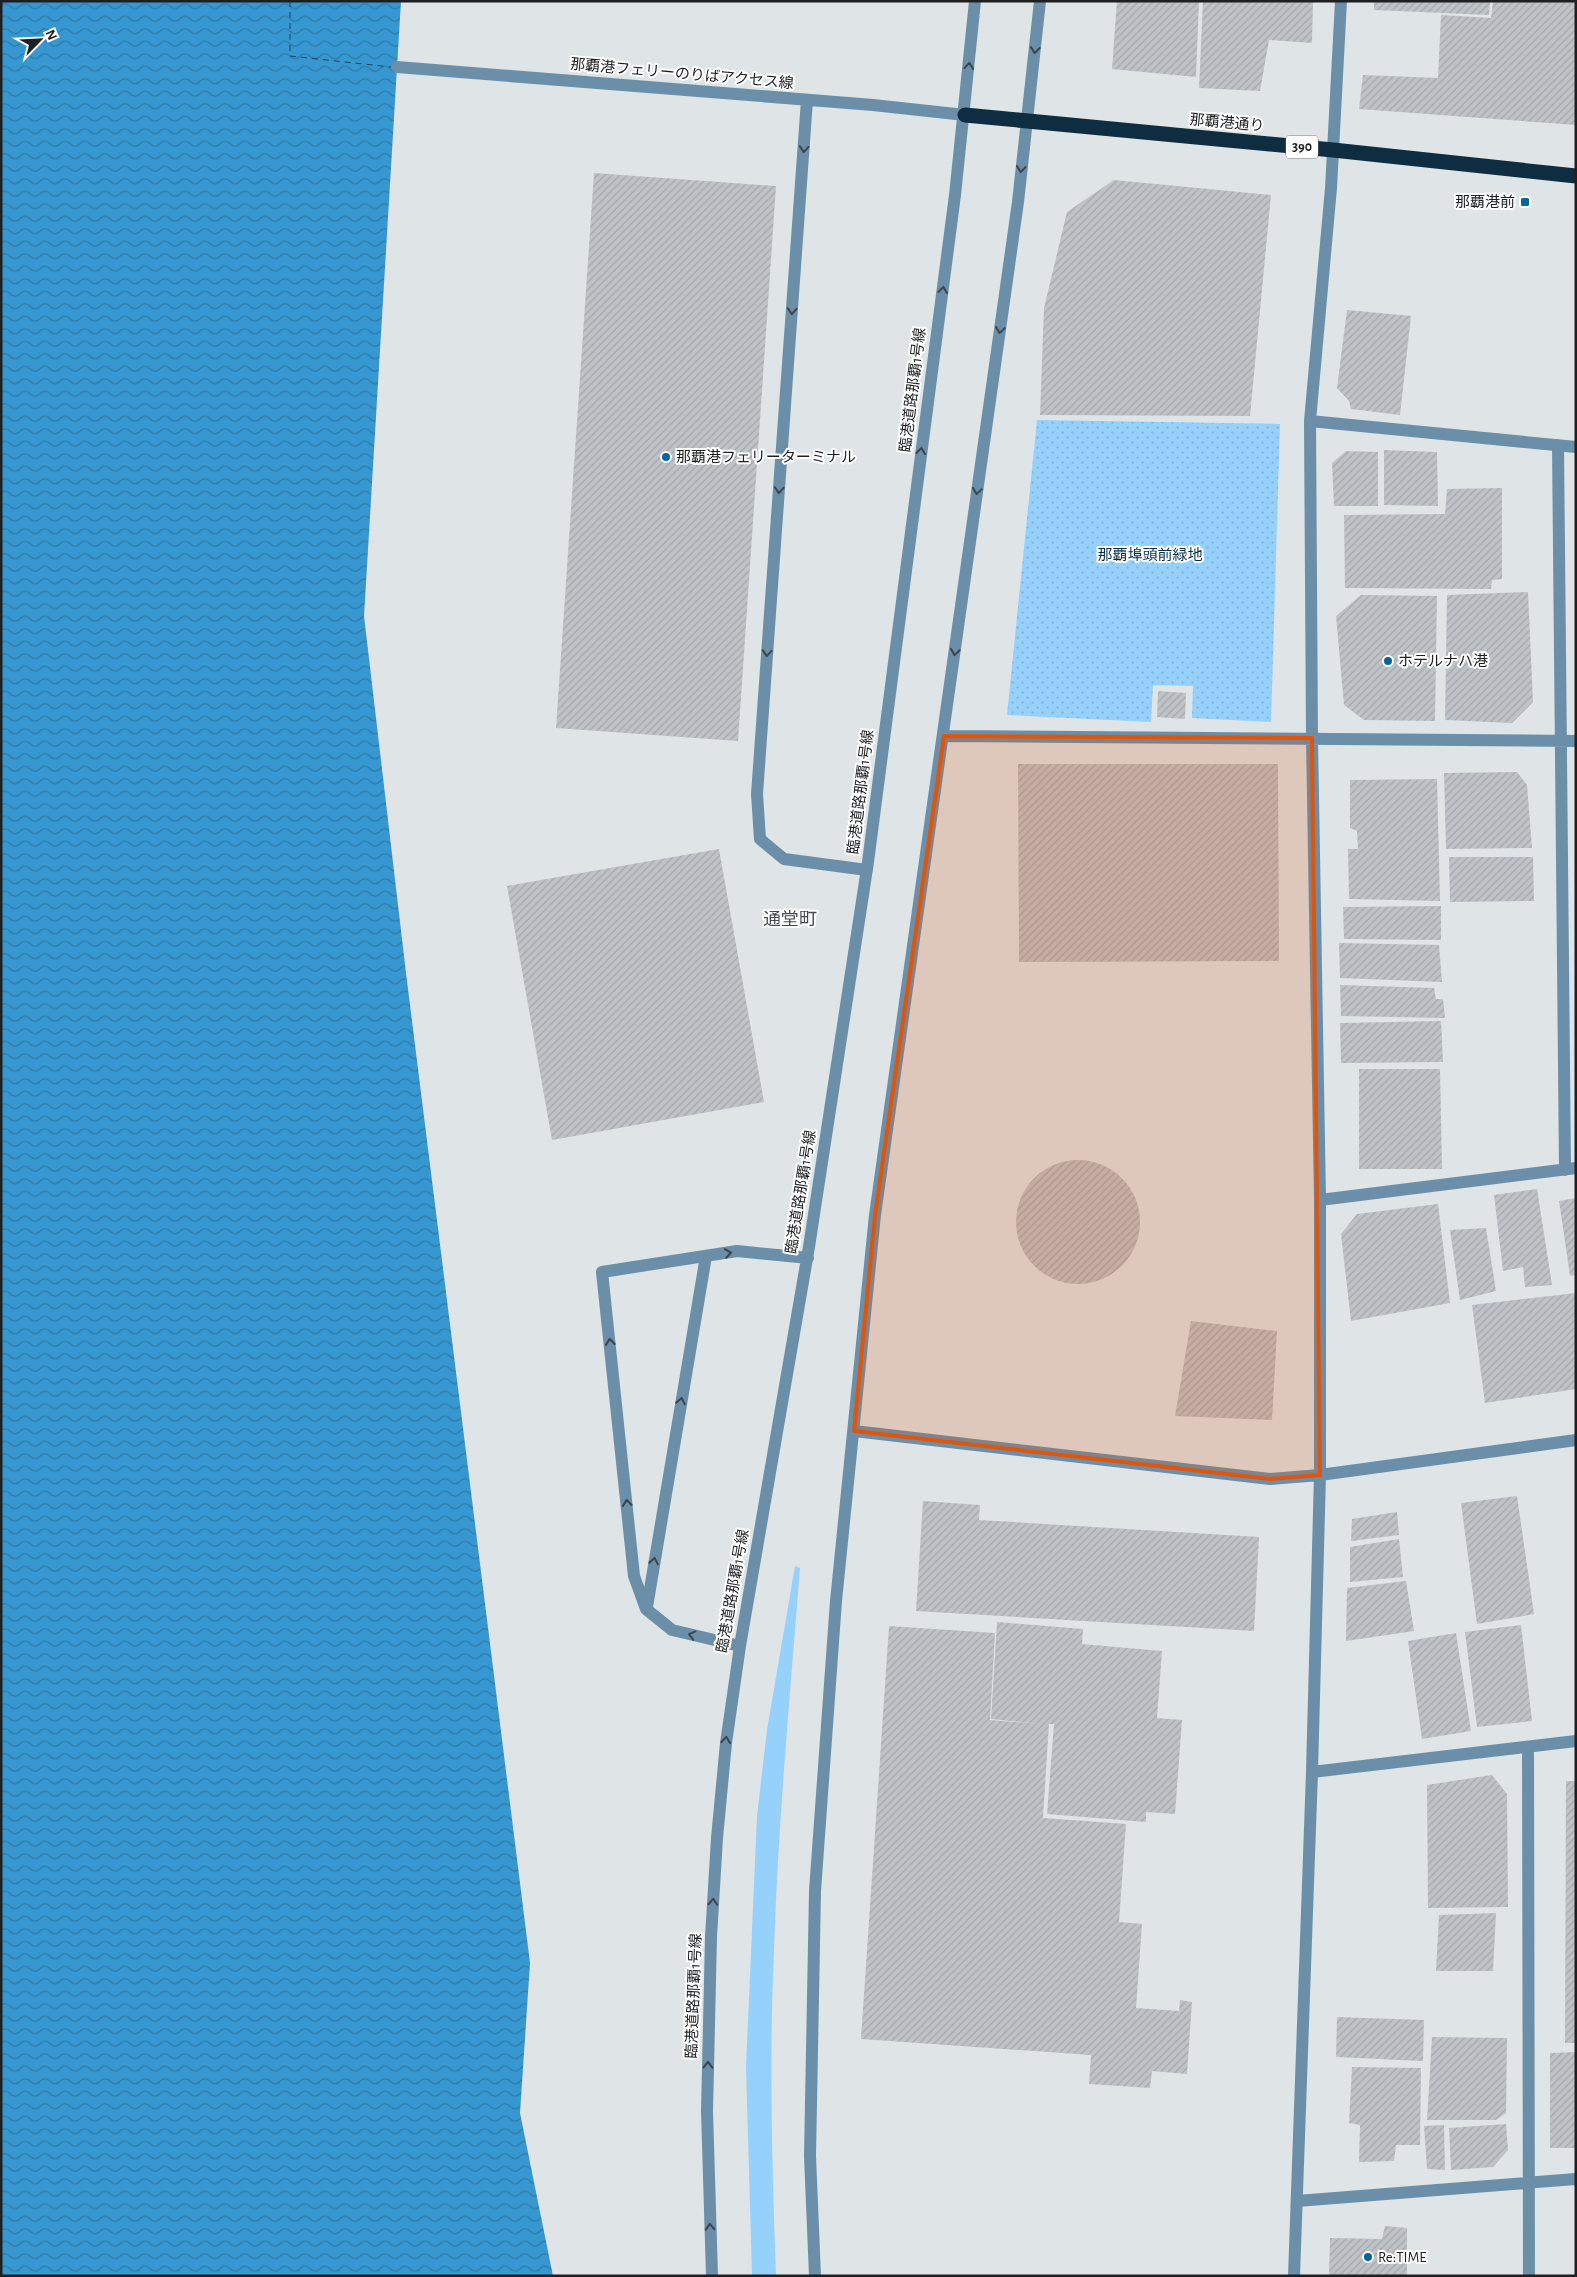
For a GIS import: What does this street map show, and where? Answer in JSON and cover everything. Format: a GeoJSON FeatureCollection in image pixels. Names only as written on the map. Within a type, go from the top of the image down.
{"type":"FeatureCollection","features":[{"type":"Feature","properties":{"kind":"highway","name":"那覇港通り"},"geometry":{"type":"LineString","coordinates":[[965,115],[1333,150],[1576,176]]}},
{"type":"Feature","properties":{"kind":"street","name":"臨港道路那覇1号線"},"geometry":{"type":"LineString","coordinates":[[712,2276],[707,2111],[711,1937],[725,1752],[740,1646],[808,1258],[867,870],[965,115],[975,1]]}},
{"type":"Feature","properties":{"kind":"street"},"geometry":{"type":"LineString","coordinates":[[815,2276],[810,2156],[815,1891],[836,1602],[876,1205],[944,736],[1027,121],[1040,1]]}},
{"type":"Feature","properties":{"kind":"street"},"geometry":{"type":"LineString","coordinates":[[1294,2276],[1312,1772],[1320,1475],[1320,1200],[1312,738],[1310,421],[1333,150],[1342,1]]}},
{"type":"Feature","properties":{"kind":"street","name":"那覇港フェリーのりばアクセス線"},"geometry":{"type":"LineString","coordinates":[[397,67],[807,100],[965,115]]}},
{"type":"Feature","properties":{"kind":"street"},"geometry":{"type":"LineString","coordinates":[[807,100],[757,794],[758,815],[760,839],[784,860],[867,870]]}},
{"type":"Feature","properties":{"kind":"street"},"geometry":{"type":"LineString","coordinates":[[1310,421],[1576,447]]}},
{"type":"Feature","properties":{"kind":"street"},"geometry":{"type":"LineString","coordinates":[[1320,1200],[1570,1169],[1561,741],[1558,445]]}},
{"type":"Feature","properties":{"kind":"street"},"geometry":{"type":"LineString","coordinates":[[944,736],[1576,741]]}},
{"type":"Feature","properties":{"kind":"street"},"geometry":{"type":"LineString","coordinates":[[740,1646],[672,1630],[646,1609],[634,1576],[602,1272],[737,1251],[808,1258]]}},
{"type":"Feature","properties":{"kind":"street"},"geometry":{"type":"LineString","coordinates":[[646,1609],[706,1256]]}},
{"type":"Feature","properties":{"kind":"street"},"geometry":{"type":"LineString","coordinates":[[854,1431],[1270,1479],[1320,1475],[1576,1440]]}},
{"type":"Feature","properties":{"kind":"street"},"geometry":{"type":"LineString","coordinates":[[1312,1772],[1576,1742]]}},
{"type":"Feature","properties":{"kind":"street"},"geometry":{"type":"LineString","coordinates":[[1528,1748],[1529,2276]]}},
{"type":"Feature","properties":{"kind":"street"},"geometry":{"type":"LineString","coordinates":[[1297,2201],[1576,2179]]}},
{"type":"Feature","properties":{"kind":"highlighted area"},"geometry":{"type":"Polygon","coordinates":[[[944,736],[1312,738],[1320,1475],[1270,1479],[854,1431],[875,1215],[944,736]]]}},
{"type":"Feature","properties":{"kind":"green space","name":"那覇埠頭前緑地"},"geometry":{"type":"Polygon","coordinates":[[[1037,420],[1280,424],[1271,722],[1192,718],[1193,686],[1153,685],[1151,722],[1007,715],[1037,420]]]}},
{"type":"Feature","properties":{"kind":"green space"},"geometry":{"type":"Polygon","coordinates":[[[795,1566],[800,1568],[781,1807],[772,1992],[773,2195],[776,2276],[752,2276],[746,2067],[757,1816],[767,1730],[795,1566]]]}},
{"type":"Feature","properties":{"kind":"water"},"geometry":{"type":"Polygon","coordinates":[[[1,1],[401,1],[364,616],[406,973],[530,1963],[520,2113],[553,2276],[1,2276],[1,1]]]}},
{"type":"Feature","properties":{"kind":"building"},"geometry":{"type":"Polygon","coordinates":[[[1117,1],[1199,1],[1196,77],[1112,69],[1117,1]]]}},
{"type":"Feature","properties":{"kind":"building"},"geometry":{"type":"Polygon","coordinates":[[[1203,1],[1313,1],[1312,43],[1269,40],[1260,91],[1199,88],[1203,1]]]}},
{"type":"Feature","properties":{"kind":"building"},"geometry":{"type":"Polygon","coordinates":[[[1374,1],[1490,1],[1489,15],[1374,10],[1374,1]]]}},
{"type":"Feature","properties":{"kind":"building"},"geometry":{"type":"Polygon","coordinates":[[[1493,1],[1576,1],[1576,125],[1359,109],[1363,75],[1438,78],[1441,15],[1491,18],[1493,1]]]}},
{"type":"Feature","properties":{"kind":"building","name":"那覇港フェリーターミナル"},"geometry":{"type":"Polygon","coordinates":[[[594,173],[776,186],[738,741],[556,728],[594,173]]]}},
{"type":"Feature","properties":{"kind":"building"},"geometry":{"type":"Polygon","coordinates":[[[1114,180],[1271,195],[1250,416],[1040,415],[1044,308],[1067,212],[1114,180]]]}},
{"type":"Feature","properties":{"kind":"building"},"geometry":{"type":"Polygon","coordinates":[[[1347,310],[1411,316],[1400,415],[1351,409],[1349,401],[1337,388],[1347,310]]]}},
{"type":"Feature","properties":{"kind":"building"},"geometry":{"type":"Polygon","coordinates":[[[1384,450],[1437,452],[1438,506],[1384,505],[1384,450]]]}},
{"type":"Feature","properties":{"kind":"building"},"geometry":{"type":"Polygon","coordinates":[[[1346,451],[1378,452],[1378,506],[1334,506],[1332,463],[1346,451]]]}},
{"type":"Feature","properties":{"kind":"building"},"geometry":{"type":"Polygon","coordinates":[[[1502,488],[1502,579],[1492,580],[1491,589],[1345,588],[1344,515],[1445,514],[1447,489],[1502,488]]]}},
{"type":"Feature","properties":{"kind":"building"},"geometry":{"type":"Polygon","coordinates":[[[1528,592],[1533,702],[1512,723],[1445,720],[1447,595],[1528,592]]]}},
{"type":"Feature","properties":{"kind":"building","name":"ホテルナハ港"},"geometry":{"type":"Polygon","coordinates":[[[1361,595],[1437,596],[1435,721],[1364,720],[1344,705],[1336,616],[1361,595]]]}},
{"type":"Feature","properties":{"kind":"building"},"geometry":{"type":"Polygon","coordinates":[[[1158,691],[1186,693],[1185,719],[1157,717],[1158,691]]]}},
{"type":"Feature","properties":{"kind":"building"},"geometry":{"type":"Polygon","coordinates":[[[1018,764],[1278,764],[1279,961],[1019,962],[1018,764]]]}},
{"type":"Feature","properties":{"kind":"building"},"geometry":{"type":"Polygon","coordinates":[[[1517,772],[1527,785],[1532,848],[1446,849],[1444,773],[1517,772]]]}},
{"type":"Feature","properties":{"kind":"building"},"geometry":{"type":"Polygon","coordinates":[[[1437,779],[1440,901],[1349,899],[1348,849],[1358,849],[1357,831],[1350,828],[1350,780],[1437,779]]]}},
{"type":"Feature","properties":{"kind":"building"},"geometry":{"type":"Polygon","coordinates":[[[719,849],[764,1102],[552,1140],[507,886],[719,849]]]}},
{"type":"Feature","properties":{"kind":"building"},"geometry":{"type":"Polygon","coordinates":[[[1449,857],[1533,857],[1534,901],[1450,902],[1449,857]]]}},
{"type":"Feature","properties":{"kind":"building"},"geometry":{"type":"Polygon","coordinates":[[[1441,906],[1441,940],[1344,939],[1343,907],[1441,906]]]}},
{"type":"Feature","properties":{"kind":"building"},"geometry":{"type":"Polygon","coordinates":[[[1339,943],[1439,945],[1442,982],[1340,978],[1339,943]]]}},
{"type":"Feature","properties":{"kind":"building"},"geometry":{"type":"Polygon","coordinates":[[[1340,985],[1434,988],[1436,999],[1443,999],[1445,1018],[1341,1016],[1340,985]]]}},
{"type":"Feature","properties":{"kind":"building"},"geometry":{"type":"Polygon","coordinates":[[[1441,1021],[1443,1062],[1341,1063],[1340,1023],[1441,1021]]]}},
{"type":"Feature","properties":{"kind":"building"},"geometry":{"type":"Polygon","coordinates":[[[1359,1069],[1440,1069],[1442,1169],[1359,1169],[1359,1069]]]}},
{"type":"Feature","properties":{"kind":"building"},"geometry":{"type":"Polygon","coordinates":[[[1078,1160],[1102,1165],[1122,1178],[1135,1198],[1140,1222],[1135,1246],[1122,1266],[1102,1279],[1078,1284],[1054,1279],[1034,1266],[1021,1246],[1016,1222],[1021,1198],[1034,1178],[1054,1165],[1078,1160]]]}},
{"type":"Feature","properties":{"kind":"building"},"geometry":{"type":"Polygon","coordinates":[[[1537,1189],[1552,1285],[1525,1287],[1523,1267],[1503,1271],[1494,1195],[1537,1189]]]}},
{"type":"Feature","properties":{"kind":"building"},"geometry":{"type":"Polygon","coordinates":[[[1576,1198],[1576,1275],[1570,1276],[1559,1201],[1576,1198]]]}},
{"type":"Feature","properties":{"kind":"building"},"geometry":{"type":"Polygon","coordinates":[[[1438,1204],[1450,1303],[1351,1321],[1341,1234],[1357,1214],[1438,1204]]]}},
{"type":"Feature","properties":{"kind":"building"},"geometry":{"type":"Polygon","coordinates":[[[1486,1228],[1496,1291],[1460,1300],[1450,1230],[1486,1228]]]}},
{"type":"Feature","properties":{"kind":"building"},"geometry":{"type":"Polygon","coordinates":[[[1576,1293],[1576,1389],[1485,1403],[1472,1305],[1576,1293]]]}},
{"type":"Feature","properties":{"kind":"building"},"geometry":{"type":"Polygon","coordinates":[[[1191,1321],[1277,1331],[1272,1420],[1175,1416],[1191,1321]]]}},
{"type":"Feature","properties":{"kind":"building"},"geometry":{"type":"Polygon","coordinates":[[[1517,1496],[1534,1614],[1477,1624],[1461,1503],[1517,1496]]]}},
{"type":"Feature","properties":{"kind":"building"},"geometry":{"type":"Polygon","coordinates":[[[923,1501],[980,1505],[979,1520],[1259,1537],[1254,1631],[916,1611],[923,1501]]]}},
{"type":"Feature","properties":{"kind":"building"},"geometry":{"type":"Polygon","coordinates":[[[1397,1512],[1399,1535],[1351,1541],[1352,1519],[1397,1512]]]}},
{"type":"Feature","properties":{"kind":"building"},"geometry":{"type":"Polygon","coordinates":[[[1399,1539],[1403,1577],[1350,1582],[1350,1547],[1399,1539]]]}},
{"type":"Feature","properties":{"kind":"building"},"geometry":{"type":"Polygon","coordinates":[[[1406,1581],[1414,1631],[1346,1641],[1347,1588],[1406,1581]]]}},
{"type":"Feature","properties":{"kind":"building"},"geometry":{"type":"Polygon","coordinates":[[[997,1622],[1083,1629],[1082,1644],[1162,1651],[1157,1718],[1182,1720],[1175,1814],[1146,1812],[1146,1822],[1047,1814],[1054,1724],[1049,1724],[1043,1818],[1126,1824],[1119,1922],[1142,1924],[1136,2008],[1179,2011],[1180,2000],[1192,2002],[1187,2074],[1152,2071],[1150,2088],[1089,2084],[1091,2055],[861,2039],[889,1626],[995,1633],[990,1720],[1041,1724],[991,1719],[997,1622]]]}},
{"type":"Feature","properties":{"kind":"building"},"geometry":{"type":"Polygon","coordinates":[[[1521,1625],[1532,1721],[1477,1727],[1465,1632],[1521,1625]]]}},
{"type":"Feature","properties":{"kind":"building"},"geometry":{"type":"Polygon","coordinates":[[[1456,1633],[1471,1731],[1422,1739],[1408,1641],[1456,1633]]]}},
{"type":"Feature","properties":{"kind":"building"},"geometry":{"type":"Polygon","coordinates":[[[1492,1775],[1507,1794],[1508,1907],[1428,1908],[1427,1785],[1492,1775]]]}},
{"type":"Feature","properties":{"kind":"building"},"geometry":{"type":"Polygon","coordinates":[[[1566,1781],[1576,1781],[1576,2043],[1565,2043],[1566,1781]]]}},
{"type":"Feature","properties":{"kind":"building"},"geometry":{"type":"Polygon","coordinates":[[[1496,1913],[1493,1971],[1436,1971],[1439,1915],[1496,1913]]]}},
{"type":"Feature","properties":{"kind":"building"},"geometry":{"type":"Polygon","coordinates":[[[1337,2017],[1424,2020],[1423,2061],[1336,2057],[1337,2017]]]}},
{"type":"Feature","properties":{"kind":"building"},"geometry":{"type":"Polygon","coordinates":[[[1432,2037],[1507,2038],[1506,2113],[1496,2120],[1427,2120],[1432,2037]]]}},
{"type":"Feature","properties":{"kind":"building"},"geometry":{"type":"Polygon","coordinates":[[[1576,2052],[1576,2148],[1550,2148],[1550,2053],[1576,2052]]]}},
{"type":"Feature","properties":{"kind":"building"},"geometry":{"type":"Polygon","coordinates":[[[1352,2067],[1421,2068],[1420,2145],[1396,2145],[1394,2161],[1359,2162],[1360,2125],[1349,2123],[1352,2067]]]}},
{"type":"Feature","properties":{"kind":"building"},"geometry":{"type":"Polygon","coordinates":[[[1506,2124],[1508,2150],[1493,2167],[1451,2170],[1449,2128],[1506,2124]]]}},
{"type":"Feature","properties":{"kind":"building"},"geometry":{"type":"Polygon","coordinates":[[[1444,2125],[1445,2170],[1427,2169],[1424,2126],[1444,2125]]]}},
{"type":"Feature","properties":{"kind":"building","name":"Re:TIME"},"geometry":{"type":"Polygon","coordinates":[[[1385,2226],[1407,2228],[1407,2276],[1329,2276],[1330,2238],[1382,2239],[1385,2226]]]}},
{"type":"Feature","properties":{"kind":"ferry route"},"geometry":{"type":"LineString","coordinates":[[290,1],[290,56],[391,67]]}},
{"type":"Feature","properties":{"kind":"place","name":"那覇港前"},"geometry":{"type":"Point","coordinates":[1525,202]}},
{"type":"Feature","properties":{"kind":"place","name":"那覇港フェリーターミナル"},"geometry":{"type":"Point","coordinates":[666,457]}},
{"type":"Feature","properties":{"kind":"place","name":"ホテルナハ港"},"geometry":{"type":"Point","coordinates":[1388,661]}},
{"type":"Feature","properties":{"kind":"place","name":"Re:TIME"},"geometry":{"type":"Point","coordinates":[1368,2257]}},
{"type":"Feature","properties":{"kind":"district","name":"通堂町"},"geometry":{"type":"Point","coordinates":[790,920]}}]}
